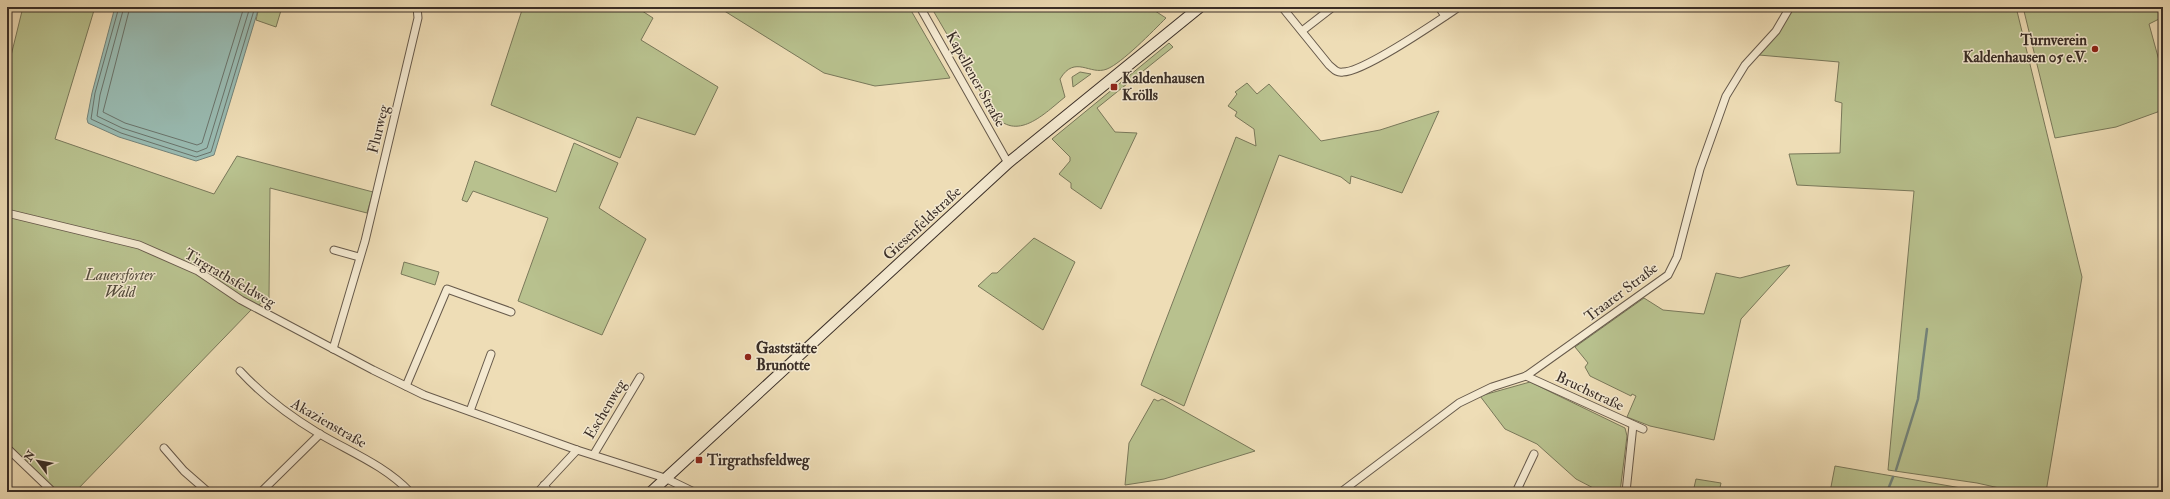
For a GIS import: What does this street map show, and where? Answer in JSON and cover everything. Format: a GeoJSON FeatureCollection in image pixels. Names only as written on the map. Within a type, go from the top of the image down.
{"type":"FeatureCollection","features":[{"type":"Feature","properties":{"kind":"main road","name":"Giesenfeldstraße"},"geometry":{"type":"LineString","coordinates":[[651,492],[1008,163],[1200,7]]}},
{"type":"Feature","properties":{"kind":"street","name":"Flurweg"},"geometry":{"type":"LineString","coordinates":[[333,349],[376,195],[418,18],[417,7]]}},
{"type":"Feature","properties":{"kind":"street","name":"Kapellener Straße"},"geometry":{"type":"LineString","coordinates":[[920,7],[1008,163]]}},
{"type":"Feature","properties":{"kind":"street"},"geometry":{"type":"LineString","coordinates":[[1282,7],[1330,66],[1337,72],[1344,73],[1366,65],[1459,7]]}},
{"type":"Feature","properties":{"kind":"street"},"geometry":{"type":"LineString","coordinates":[[1302,31],[1333,7]]}},
{"type":"Feature","properties":{"kind":"street"},"geometry":{"type":"LineString","coordinates":[[1439,7],[1445,16]]}},
{"type":"Feature","properties":{"kind":"street","name":"Traarer Straße"},"geometry":{"type":"LineString","coordinates":[[1341,492],[1459,402],[1492,387],[1526,376],[1668,274],[1677,257],[1700,169],[1726,96],[1746,65],[1776,31],[1790,7]]}},
{"type":"Feature","properties":{"kind":"street","name":"Tirgrathsfeldweg"},"geometry":{"type":"LineString","coordinates":[[7,213],[138,245],[198,271],[241,300],[406,386],[577,450],[669,475],[694,492]]}},
{"type":"Feature","properties":{"kind":"street"},"geometry":{"type":"LineString","coordinates":[[334,250],[359,257]]}},
{"type":"Feature","properties":{"kind":"street"},"geometry":{"type":"LineString","coordinates":[[406,386],[447,289],[511,312]]}},
{"type":"Feature","properties":{"kind":"street"},"geometry":{"type":"LineString","coordinates":[[470,411],[491,354]]}},
{"type":"Feature","properties":{"kind":"street","name":"Akazienstraße"},"geometry":{"type":"LineString","coordinates":[[240,371],[275,406],[320,434],[370,461],[400,482],[410,492]]}},
{"type":"Feature","properties":{"kind":"street","name":"Bruchstraße"},"geometry":{"type":"LineString","coordinates":[[1526,376],[1643,429]]}},
{"type":"Feature","properties":{"kind":"street","name":"Eschenweg"},"geometry":{"type":"LineString","coordinates":[[594,454],[640,377]]}},
{"type":"Feature","properties":{"kind":"street"},"geometry":{"type":"LineString","coordinates":[[1626,492],[1633,425]]}},
{"type":"Feature","properties":{"kind":"street"},"geometry":{"type":"LineString","coordinates":[[261,492],[320,434]]}},
{"type":"Feature","properties":{"kind":"street"},"geometry":{"type":"LineString","coordinates":[[7,448],[53,492]]}},
{"type":"Feature","properties":{"kind":"street"},"geometry":{"type":"LineString","coordinates":[[164,448],[184,471],[208,492]]}},
{"type":"Feature","properties":{"kind":"street"},"geometry":{"type":"LineString","coordinates":[[538,492],[577,450]]}},
{"type":"Feature","properties":{"kind":"street"},"geometry":{"type":"LineString","coordinates":[[1516,492],[1534,454]]}},
{"type":"Feature","properties":{"kind":"street"},"geometry":{"type":"LineString","coordinates":[[544,485],[548,492]]}},
{"type":"Feature","properties":{"kind":"green space","name":"Lauersforter Wald"},"geometry":{"type":"Polygon","coordinates":[[[23,7],[95,7],[55,139],[214,194],[237,156],[373,192],[367,213],[270,188],[269,298],[251,310],[75,492],[57,492],[7,442],[7,72],[23,7]]]}},
{"type":"Feature","properties":{"kind":"green space"},"geometry":{"type":"Polygon","coordinates":[[[259,7],[282,7],[276,27],[256,20],[259,7]]]}},
{"type":"Feature","properties":{"kind":"green space"},"geometry":{"type":"Polygon","coordinates":[[[523,7],[636,7],[653,18],[641,40],[718,87],[695,135],[637,117],[620,158],[491,105],[523,7]]]}},
{"type":"Feature","properties":{"kind":"green space"},"geometry":{"type":"Polygon","coordinates":[[[718,7],[909,7],[950,78],[875,86],[824,73],[718,7]]]}},
{"type":"Feature","properties":{"kind":"green space"},"geometry":{"type":"Polygon","coordinates":[[[931,7],[1149,7],[1166,18],[1129,54],[1113,66],[1101,70],[1083,67],[1071,68],[1060,79],[1065,97],[1049,111],[1030,123],[1021,126],[1011,126],[1002,122],[993,113],[931,7]]]}},
{"type":"Feature","properties":{"kind":"green space"},"geometry":{"type":"Polygon","coordinates":[[[1794,7],[2016,7],[2082,277],[2046,492],[2017,492],[1977,483],[1888,470],[1914,191],[1797,185],[1789,154],[1840,153],[1842,103],[1835,101],[1839,62],[1759,55],[1781,28],[1794,7]]]}},
{"type":"Feature","properties":{"kind":"green space","name":"Turnverein Kaldenhausen 05 e.V."},"geometry":{"type":"Polygon","coordinates":[[[2023,7],[2163,7],[2163,17],[2149,24],[2163,75],[2163,110],[2116,127],[2055,138],[2023,7]]]}},
{"type":"Feature","properties":{"kind":"green space"},"geometry":{"type":"Polygon","coordinates":[[[1169,43],[1173,47],[1097,108],[1115,132],[1137,133],[1101,209],[1071,188],[1071,183],[1059,174],[1070,161],[1070,157],[1052,139],[1169,43]]]}},
{"type":"Feature","properties":{"kind":"green space"},"geometry":{"type":"Polygon","coordinates":[[[1080,72],[1091,74],[1073,87],[1072,77],[1080,72]]]}},
{"type":"Feature","properties":{"kind":"green space"},"geometry":{"type":"Polygon","coordinates":[[[1247,83],[1257,94],[1269,84],[1321,141],[1380,130],[1439,111],[1402,193],[1351,176],[1350,184],[1341,177],[1279,155],[1184,406],[1141,385],[1236,137],[1256,146],[1254,129],[1235,116],[1237,112],[1228,106],[1237,94],[1235,92],[1247,83]]]}},
{"type":"Feature","properties":{"kind":"green space"},"geometry":{"type":"Polygon","coordinates":[[[574,143],[618,163],[599,208],[646,239],[602,335],[518,301],[548,218],[473,191],[467,202],[462,200],[475,161],[556,192],[574,143]]]}},
{"type":"Feature","properties":{"kind":"green space"},"geometry":{"type":"Polygon","coordinates":[[[1034,238],[1075,262],[1043,330],[978,286],[992,273],[997,273],[1034,238]]]}},
{"type":"Feature","properties":{"kind":"green space"},"geometry":{"type":"Polygon","coordinates":[[[404,262],[439,272],[435,285],[401,274],[404,262]]]}},
{"type":"Feature","properties":{"kind":"green space"},"geometry":{"type":"Polygon","coordinates":[[[1790,265],[1741,319],[1714,440],[1650,426],[1627,417],[1636,396],[1632,394],[1631,396],[1590,376],[1585,367],[1588,363],[1575,347],[1644,298],[1663,310],[1704,314],[1716,273],[1740,278],[1790,265]]]}},
{"type":"Feature","properties":{"kind":"green space"},"geometry":{"type":"Polygon","coordinates":[[[1530,382],[1625,428],[1627,436],[1620,492],[1601,492],[1576,479],[1537,444],[1505,429],[1480,396],[1530,382]]]}},
{"type":"Feature","properties":{"kind":"green space"},"geometry":{"type":"Polygon","coordinates":[[[1154,399],[1158,401],[1162,399],[1166,401],[1255,451],[1164,479],[1125,485],[1129,443],[1154,399]]]}},
{"type":"Feature","properties":{"kind":"green space"},"geometry":{"type":"Polygon","coordinates":[[[1835,466],[1984,492],[1830,492],[1835,466]]]}},
{"type":"Feature","properties":{"kind":"green space"},"geometry":{"type":"Polygon","coordinates":[[[1696,479],[1721,483],[1719,492],[1693,492],[1696,479]]]}},
{"type":"Feature","properties":{"kind":"water"},"geometry":{"type":"Polygon","coordinates":[[[115,7],[259,7],[214,155],[196,161],[119,137],[88,123],[87,119],[92,93],[115,7]]]}},
{"type":"Feature","properties":{"kind":"waterway"},"geometry":{"type":"LineString","coordinates":[[1896,470],[1918,399],[1927,329]]}},
{"type":"Feature","properties":{"kind":"waterway"},"geometry":{"type":"LineString","coordinates":[[1887,492],[1893,477]]}},
{"type":"Feature","properties":{"kind":"place","name":"Turnverein Kaldenhausen 05 e.V."},"geometry":{"type":"Point","coordinates":[2095,49]}},
{"type":"Feature","properties":{"kind":"place","name":"Kaldenhausen Krölls"},"geometry":{"type":"Point","coordinates":[1114,87]}},
{"type":"Feature","properties":{"kind":"place","name":"Gaststätte Brunotte"},"geometry":{"type":"Point","coordinates":[748,357]}},
{"type":"Feature","properties":{"kind":"place","name":"Tirgrathsfeldweg"},"geometry":{"type":"Point","coordinates":[699,460]}}]}
